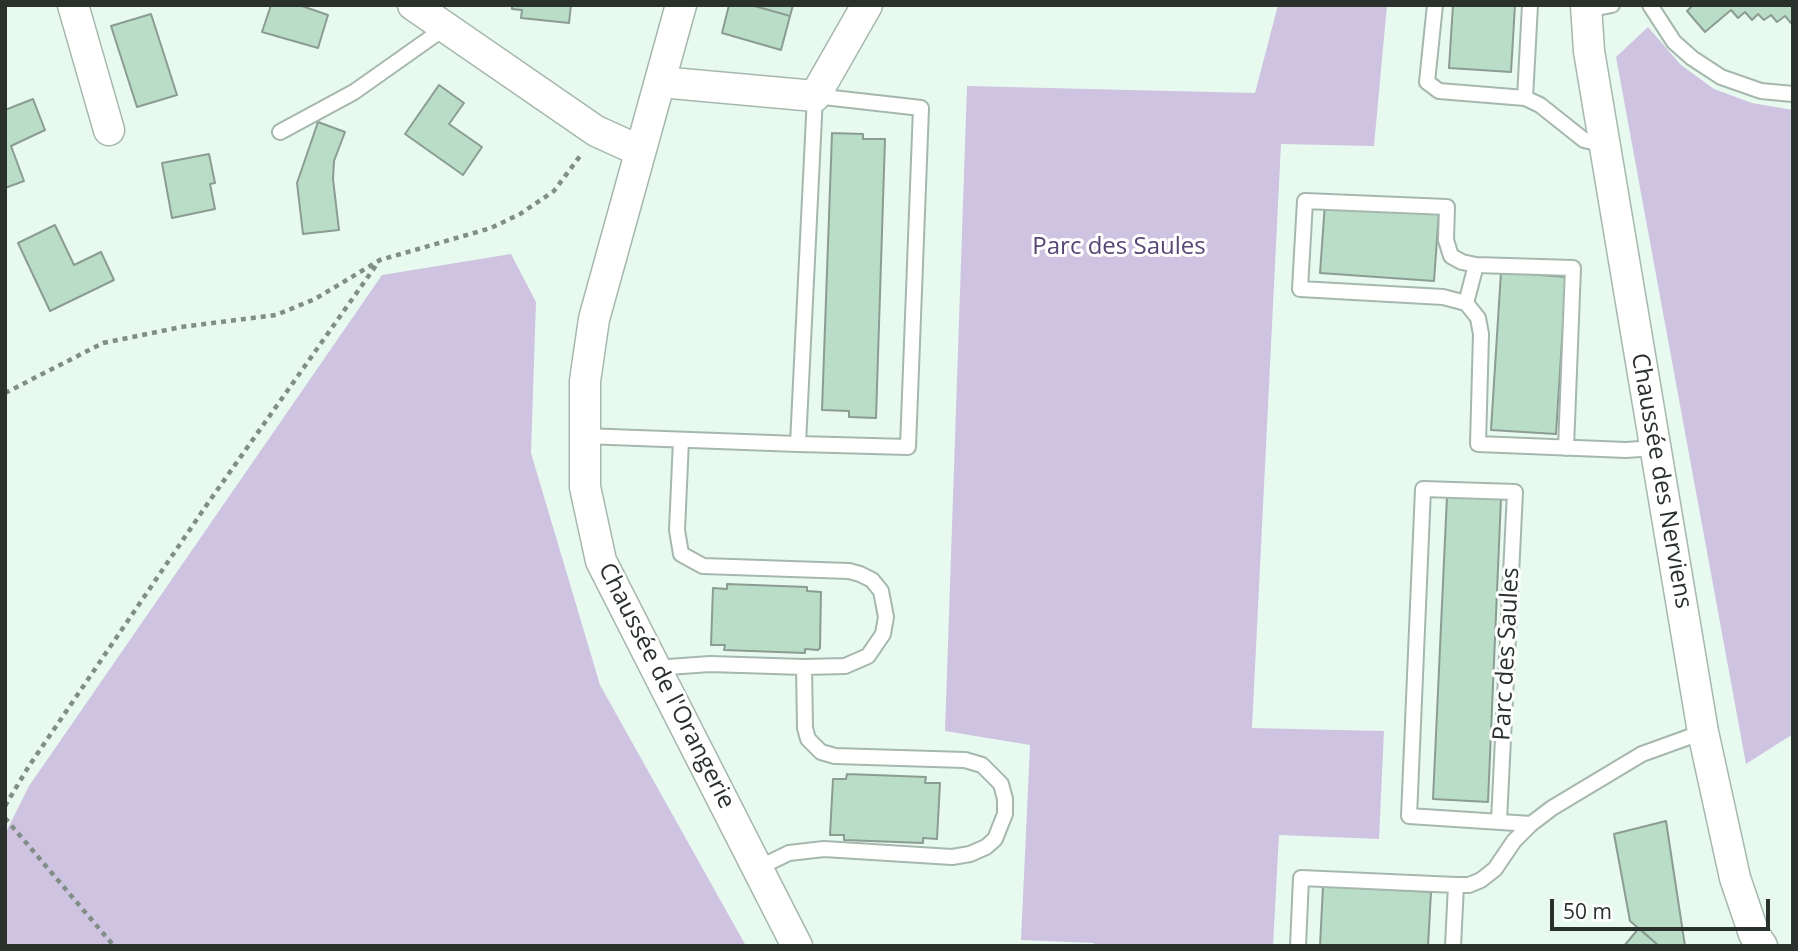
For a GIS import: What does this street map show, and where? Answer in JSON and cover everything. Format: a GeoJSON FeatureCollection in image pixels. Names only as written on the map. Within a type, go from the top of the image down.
{"type":"FeatureCollection","features":[{"type":"Feature","properties":{"kind":"street"},"geometry":{"type":"LineString","coordinates":[[73,5],[109,130]]}},
{"type":"Feature","properties":{"kind":"street"},"geometry":{"type":"LineString","coordinates":[[413,5],[596,131],[640,151]]}},
{"type":"Feature","properties":{"kind":"street","name":"Chaussée de l'Orangerie"},"geometry":{"type":"LineString","coordinates":[[681,5],[594,319],[585,381],[585,487],[601,561],[797,946]]}},
{"type":"Feature","properties":{"kind":"street"},"geometry":{"type":"LineString","coordinates":[[660,82],[815,96],[867,5]]}},
{"type":"Feature","properties":{"kind":"street","name":"Chaussée des Nerviens"},"geometry":{"type":"LineString","coordinates":[[1595,7],[1589,51],[1703,732],[1735,878],[1754,934],[1762,946]]}},
{"type":"Feature","properties":{"kind":"lane"},"geometry":{"type":"LineString","coordinates":[[1435,5],[1427,82],[1439,91],[1525,98],[1540,105],[1584,140],[1605,145]]}},
{"type":"Feature","properties":{"kind":"lane"},"geometry":{"type":"LineString","coordinates":[[1525,98],[1530,5]]}},
{"type":"Feature","properties":{"kind":"lane"},"geometry":{"type":"LineString","coordinates":[[1650,5],[1674,42],[1721,78],[1761,91],[1793,94]]}},
{"type":"Feature","properties":{"kind":"lane"},"geometry":{"type":"LineString","coordinates":[[279,132],[354,92],[446,27]]}},
{"type":"Feature","properties":{"kind":"lane"},"geometry":{"type":"LineString","coordinates":[[584,436],[798,444],[908,447],[921,108],[815,96],[798,444]]}},
{"type":"Feature","properties":{"kind":"lane"},"geometry":{"type":"LineString","coordinates":[[1566,448],[1573,268],[1476,265],[1462,262],[1451,256],[1446,240],[1447,207],[1305,201],[1300,289],[1443,297],[1466,303],[1478,318],[1481,334],[1478,444],[1566,448],[1655,448]]}},
{"type":"Feature","properties":{"kind":"lane"},"geometry":{"type":"LineString","coordinates":[[1466,303],[1476,265]]}},
{"type":"Feature","properties":{"kind":"lane"},"geometry":{"type":"LineString","coordinates":[[654,667],[710,664],[845,666],[868,656],[883,634],[886,617],[881,591],[873,580],[849,571],[703,566],[681,554],[677,530],[681,440]]}},
{"type":"Feature","properties":{"kind":"lane","name":"Parc des Saules"},"geometry":{"type":"LineString","coordinates":[[1499,821],[1515,492],[1423,489],[1409,816],[1531,824]]}},
{"type":"Feature","properties":{"kind":"lane"},"geometry":{"type":"LineString","coordinates":[[758,868],[789,853],[824,849],[952,857],[970,855],[995,839],[1004,814],[1005,799],[1001,785],[982,765],[965,760],[835,756],[821,752],[808,739],[805,729],[804,667]]}},
{"type":"Feature","properties":{"kind":"lane"},"geometry":{"type":"LineString","coordinates":[[1298,946],[1301,878],[1469,885],[1495,869],[1514,842],[1552,808],[1642,754],[1703,732]]}},
{"type":"Feature","properties":{"kind":"lane"},"geometry":{"type":"LineString","coordinates":[[1453,946],[1456,885]]}},
{"type":"Feature","properties":{"kind":"path"},"geometry":{"type":"LineString","coordinates":[[5,393],[103,343],[181,327],[276,315],[315,299],[380,260],[491,228],[520,214],[554,191],[596,131]]}},
{"type":"Feature","properties":{"kind":"path"},"geometry":{"type":"LineString","coordinates":[[5,806],[29,766],[200,514],[380,260]]}},
{"type":"Feature","properties":{"kind":"path"},"geometry":{"type":"LineString","coordinates":[[5,818],[114,946]]}},
{"type":"Feature","properties":{"kind":"green space","name":"Parc des Saules"},"geometry":{"type":"Polygon","coordinates":[[[1278,5],[1387,5],[1374,146],[1281,144],[1252,728],[1384,731],[1379,839],[1279,835],[1273,946],[1095,946],[1094,943],[1021,940],[1030,745],[945,731],[967,86],[1255,93],[1278,5]]]}},
{"type":"Feature","properties":{"kind":"green space"},"geometry":{"type":"Polygon","coordinates":[[[1648,27],[1681,65],[1714,89],[1752,103],[1793,110],[1793,734],[1746,764],[1616,57],[1648,27]]]}},
{"type":"Feature","properties":{"kind":"green space"},"geometry":{"type":"Polygon","coordinates":[[[511,254],[536,302],[531,453],[600,685],[746,946],[5,946],[5,834],[29,786],[382,275],[511,254]]]}},
{"type":"Feature","properties":{"kind":"building"},"geometry":{"type":"Polygon","coordinates":[[[271,5],[299,5],[328,15],[318,48],[262,32],[271,5]]]}},
{"type":"Feature","properties":{"kind":"building"},"geometry":{"type":"Polygon","coordinates":[[[512,5],[571,5],[569,23],[521,18],[522,10],[512,9],[512,5]]]}},
{"type":"Feature","properties":{"kind":"building"},"geometry":{"type":"Polygon","coordinates":[[[729,5],[751,5],[790,16],[781,50],[722,33],[729,5]]]}},
{"type":"Feature","properties":{"kind":"building"},"geometry":{"type":"Polygon","coordinates":[[[751,5],[793,5],[790,16],[751,5]]]}},
{"type":"Feature","properties":{"kind":"building"},"geometry":{"type":"Polygon","coordinates":[[[1453,5],[1515,5],[1511,72],[1449,68],[1453,5]]]}},
{"type":"Feature","properties":{"kind":"building"},"geometry":{"type":"Polygon","coordinates":[[[1693,5],[1793,5],[1793,22],[1785,16],[1777,22],[1771,15],[1764,20],[1758,14],[1752,20],[1745,12],[1738,18],[1731,10],[1705,32],[1687,11],[1693,5]]]}},
{"type":"Feature","properties":{"kind":"building"},"geometry":{"type":"Polygon","coordinates":[[[151,14],[177,95],[137,107],[111,26],[151,14]]]}},
{"type":"Feature","properties":{"kind":"building"},"geometry":{"type":"Polygon","coordinates":[[[439,85],[464,103],[449,124],[482,147],[463,175],[405,134],[439,85]]]}},
{"type":"Feature","properties":{"kind":"building"},"geometry":{"type":"Polygon","coordinates":[[[33,99],[45,130],[11,146],[24,181],[5,188],[5,110],[33,99]]]}},
{"type":"Feature","properties":{"kind":"building"},"geometry":{"type":"Polygon","coordinates":[[[318,122],[345,132],[334,161],[333,179],[339,230],[303,234],[297,183],[318,122]]]}},
{"type":"Feature","properties":{"kind":"building"},"geometry":{"type":"Polygon","coordinates":[[[832,133],[863,134],[863,139],[885,139],[876,418],[849,417],[849,411],[822,410],[832,133]]]}},
{"type":"Feature","properties":{"kind":"building"},"geometry":{"type":"Polygon","coordinates":[[[209,154],[215,183],[210,184],[215,209],[172,218],[162,163],[209,154]]]}},
{"type":"Feature","properties":{"kind":"building"},"geometry":{"type":"Polygon","coordinates":[[[1325,203],[1439,211],[1434,281],[1320,273],[1325,203]]]}},
{"type":"Feature","properties":{"kind":"building"},"geometry":{"type":"Polygon","coordinates":[[[55,225],[74,265],[101,252],[114,280],[50,311],[18,243],[55,225]]]}},
{"type":"Feature","properties":{"kind":"building"},"geometry":{"type":"Polygon","coordinates":[[[1501,272],[1566,277],[1556,434],[1491,430],[1501,272]]]}},
{"type":"Feature","properties":{"kind":"building"},"geometry":{"type":"Polygon","coordinates":[[[1447,496],[1501,498],[1488,802],[1433,799],[1447,496]]]}},
{"type":"Feature","properties":{"kind":"building"},"geometry":{"type":"Polygon","coordinates":[[[727,584],[807,587],[807,591],[821,592],[820,648],[805,649],[805,653],[724,650],[725,645],[711,645],[713,588],[727,589],[727,584]]]}},
{"type":"Feature","properties":{"kind":"building"},"geometry":{"type":"Polygon","coordinates":[[[847,774],[926,777],[925,783],[940,783],[937,839],[923,838],[923,843],[844,840],[844,835],[830,835],[833,779],[846,779],[847,774]]]}},
{"type":"Feature","properties":{"kind":"building"},"geometry":{"type":"Polygon","coordinates":[[[1666,821],[1685,946],[1659,946],[1630,921],[1614,834],[1666,821]]]}},
{"type":"Feature","properties":{"kind":"building"},"geometry":{"type":"Polygon","coordinates":[[[1323,886],[1431,892],[1428,946],[1320,946],[1323,886]]]}},
{"type":"Feature","properties":{"kind":"building"},"geometry":{"type":"Polygon","coordinates":[[[1639,928],[1659,946],[1624,946],[1639,928]]]}}]}
